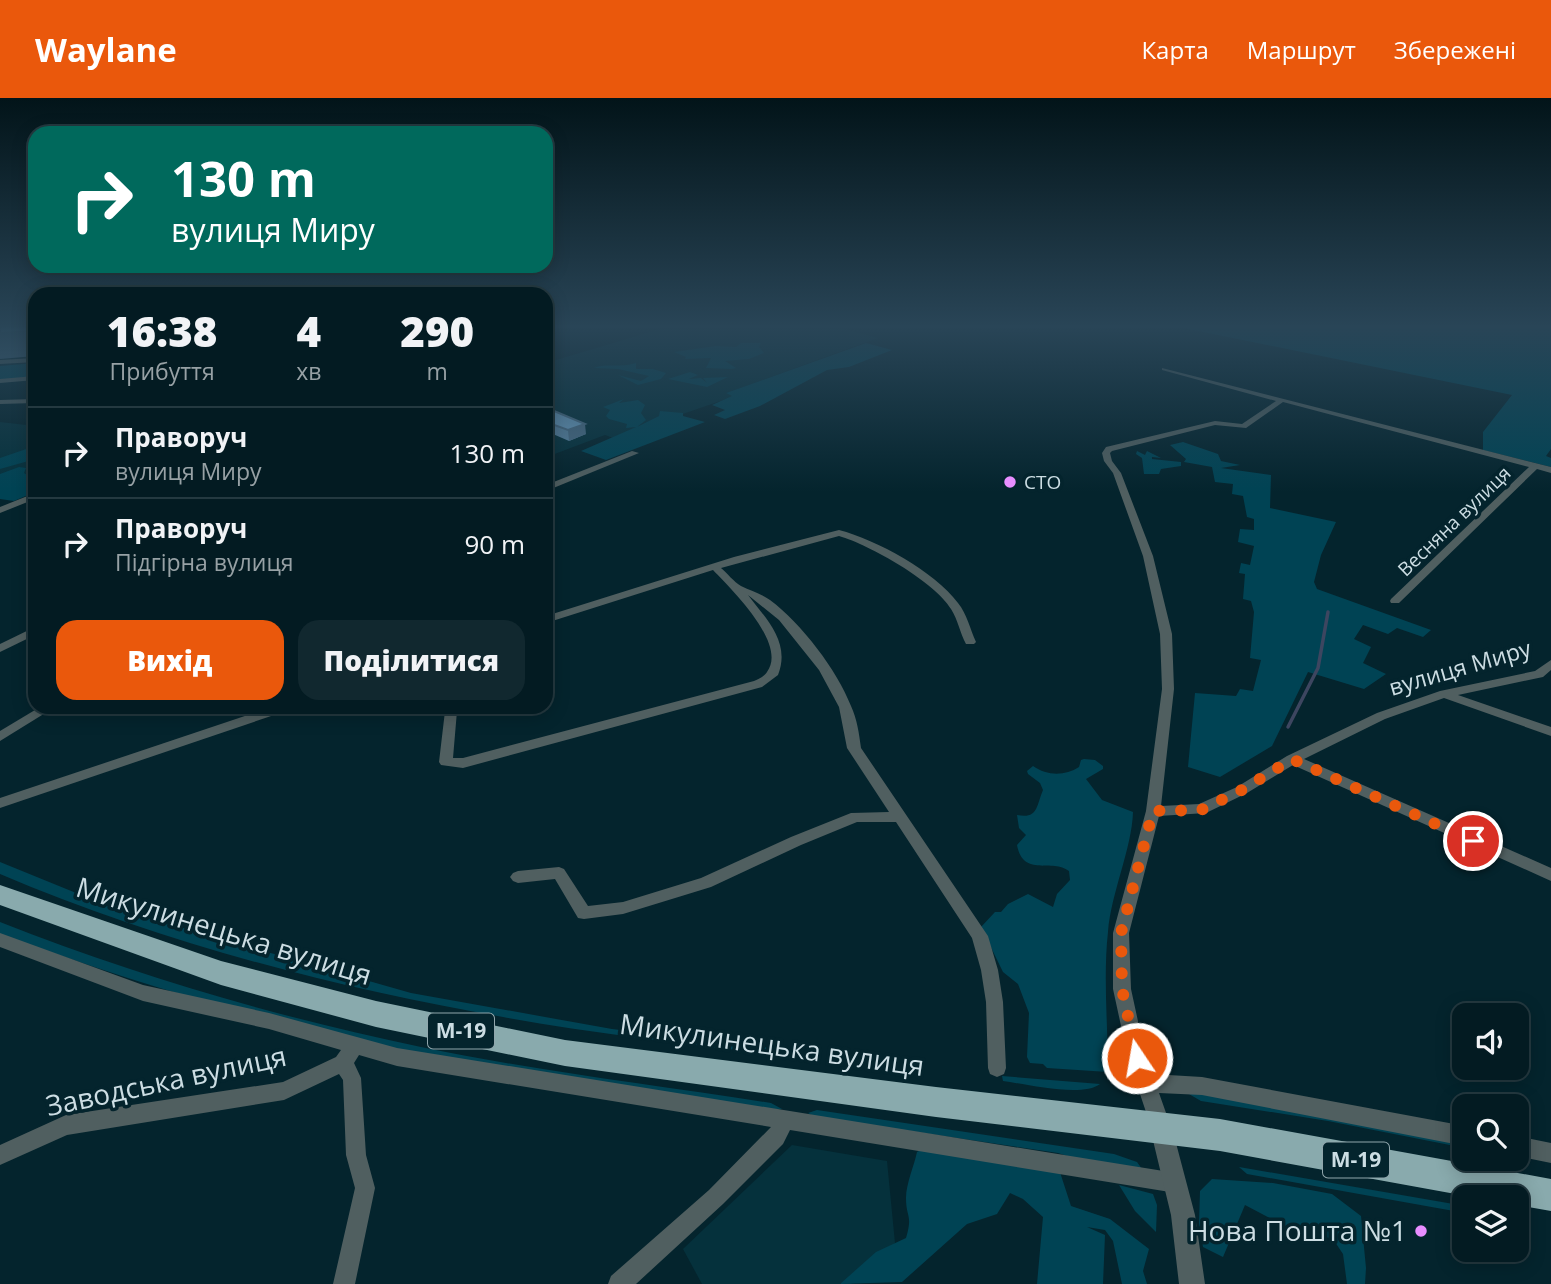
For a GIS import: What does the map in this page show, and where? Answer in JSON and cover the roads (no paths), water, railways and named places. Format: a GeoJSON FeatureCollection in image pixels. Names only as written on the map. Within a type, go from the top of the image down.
{"type":"FeatureCollection","features":[{"type":"Feature","properties":{"kind":"highway","name":"Микулинецька вулиця"},"geometry":{"type":"LineString","coordinates":[[0,895],[221,973],[376,1014],[565,1053],[936,1102],[1220,1135],[1551,1195]]}},
{"type":"Feature","properties":{"kind":"street"},"geometry":{"type":"LineString","coordinates":[[1211,381],[1551,470]]}},
{"type":"Feature","properties":{"kind":"street"},"geometry":{"type":"LineString","coordinates":[[1192,1284],[1176,1183],[1137,1058],[1122,989],[1121,933],[1153,811],[1168,689],[1166,634],[1148,556],[1117,473],[1108,461],[1106,453],[1110,449],[1215,423],[1243,426],[1282,400]]}},
{"type":"Feature","properties":{"kind":"street"},"geometry":{"type":"LineString","coordinates":[[0,402],[28,401]]}},
{"type":"Feature","properties":{"kind":"street"},"geometry":{"type":"LineString","coordinates":[[553,485],[635,453]]}},
{"type":"Feature","properties":{"kind":"street","name":"Весняна вулиця"},"geometry":{"type":"LineString","coordinates":[[1395,601],[1535,466]]}},
{"type":"Feature","properties":{"kind":"street"},"geometry":{"type":"LineString","coordinates":[[0,510],[28,499]]}},
{"type":"Feature","properties":{"kind":"street"},"geometry":{"type":"LineString","coordinates":[[0,500],[13,505]]}},
{"type":"Feature","properties":{"kind":"street"},"geometry":{"type":"LineString","coordinates":[[553,618],[785,545],[839,533],[867,543],[944,593],[955,606],[970,642]]}},
{"type":"Feature","properties":{"kind":"street"},"geometry":{"type":"LineString","coordinates":[[451,714],[446,762],[463,763],[758,684],[772,674],[777,653],[759,616],[737,588],[716,568]]}},
{"type":"Feature","properties":{"kind":"street"},"geometry":{"type":"LineString","coordinates":[[737,588],[745,589],[771,607],[807,647],[843,701],[851,725],[854,748],[980,936],[997,998],[997,1068]]}},
{"type":"Feature","properties":{"kind":"street"},"geometry":{"type":"LineString","coordinates":[[0,649],[28,634]]}},
{"type":"Feature","properties":{"kind":"street","name":"вулиця Миру"},"geometry":{"type":"LineString","coordinates":[[1153,811],[1201,810],[1242,790],[1292,759],[1381,716],[1444,694],[1539,674],[1551,664]]}},
{"type":"Feature","properties":{"kind":"street"},"geometry":{"type":"LineString","coordinates":[[1444,694],[1551,732]]}},
{"type":"Feature","properties":{"kind":"street"},"geometry":{"type":"LineString","coordinates":[[0,737],[38,714]]}},
{"type":"Feature","properties":{"kind":"street"},"geometry":{"type":"LineString","coordinates":[[0,803],[264,714]]}},
{"type":"Feature","properties":{"kind":"street"},"geometry":{"type":"LineString","coordinates":[[1292,759],[1551,875]]}},
{"type":"Feature","properties":{"kind":"street"},"geometry":{"type":"LineString","coordinates":[[518,877],[559,873],[584,913],[623,908],[706,883],[836,824],[869,815],[900,817]]}},
{"type":"Feature","properties":{"kind":"street"},"geometry":{"type":"LineString","coordinates":[[0,940],[143,993],[269,1021],[397,1057],[1176,1183]]}},
{"type":"Feature","properties":{"kind":"street"},"geometry":{"type":"LineString","coordinates":[[344,1284],[365,1188],[356,1155],[352,1078],[343,1063],[355,1045]]}},
{"type":"Feature","properties":{"kind":"street","name":"Заводська вулиця"},"geometry":{"type":"LineString","coordinates":[[0,1155],[66,1125],[284,1091],[343,1063]]}},
{"type":"Feature","properties":{"kind":"street"},"geometry":{"type":"LineString","coordinates":[[1146,1083],[1202,1086],[1452,1134]]}},
{"type":"Feature","properties":{"kind":"street"},"geometry":{"type":"LineString","coordinates":[[619,1284],[716,1198],[776,1137],[785,1119]]}},
{"type":"Feature","properties":{"kind":"street"},"geometry":{"type":"LineString","coordinates":[[1529,1148],[1551,1153]]}},
{"type":"Feature","properties":{"kind":"waterway"},"geometry":{"type":"LineString","coordinates":[[1288,727],[1318,668],[1328,612]]}},
{"type":"Feature","properties":{"kind":"place","name":"СТО"},"geometry":{"type":"Point","coordinates":[1010,482]}},
{"type":"Feature","properties":{"kind":"place","name":"Нова Пошта №1"},"geometry":{"type":"Point","coordinates":[1421,1231]}}]}
